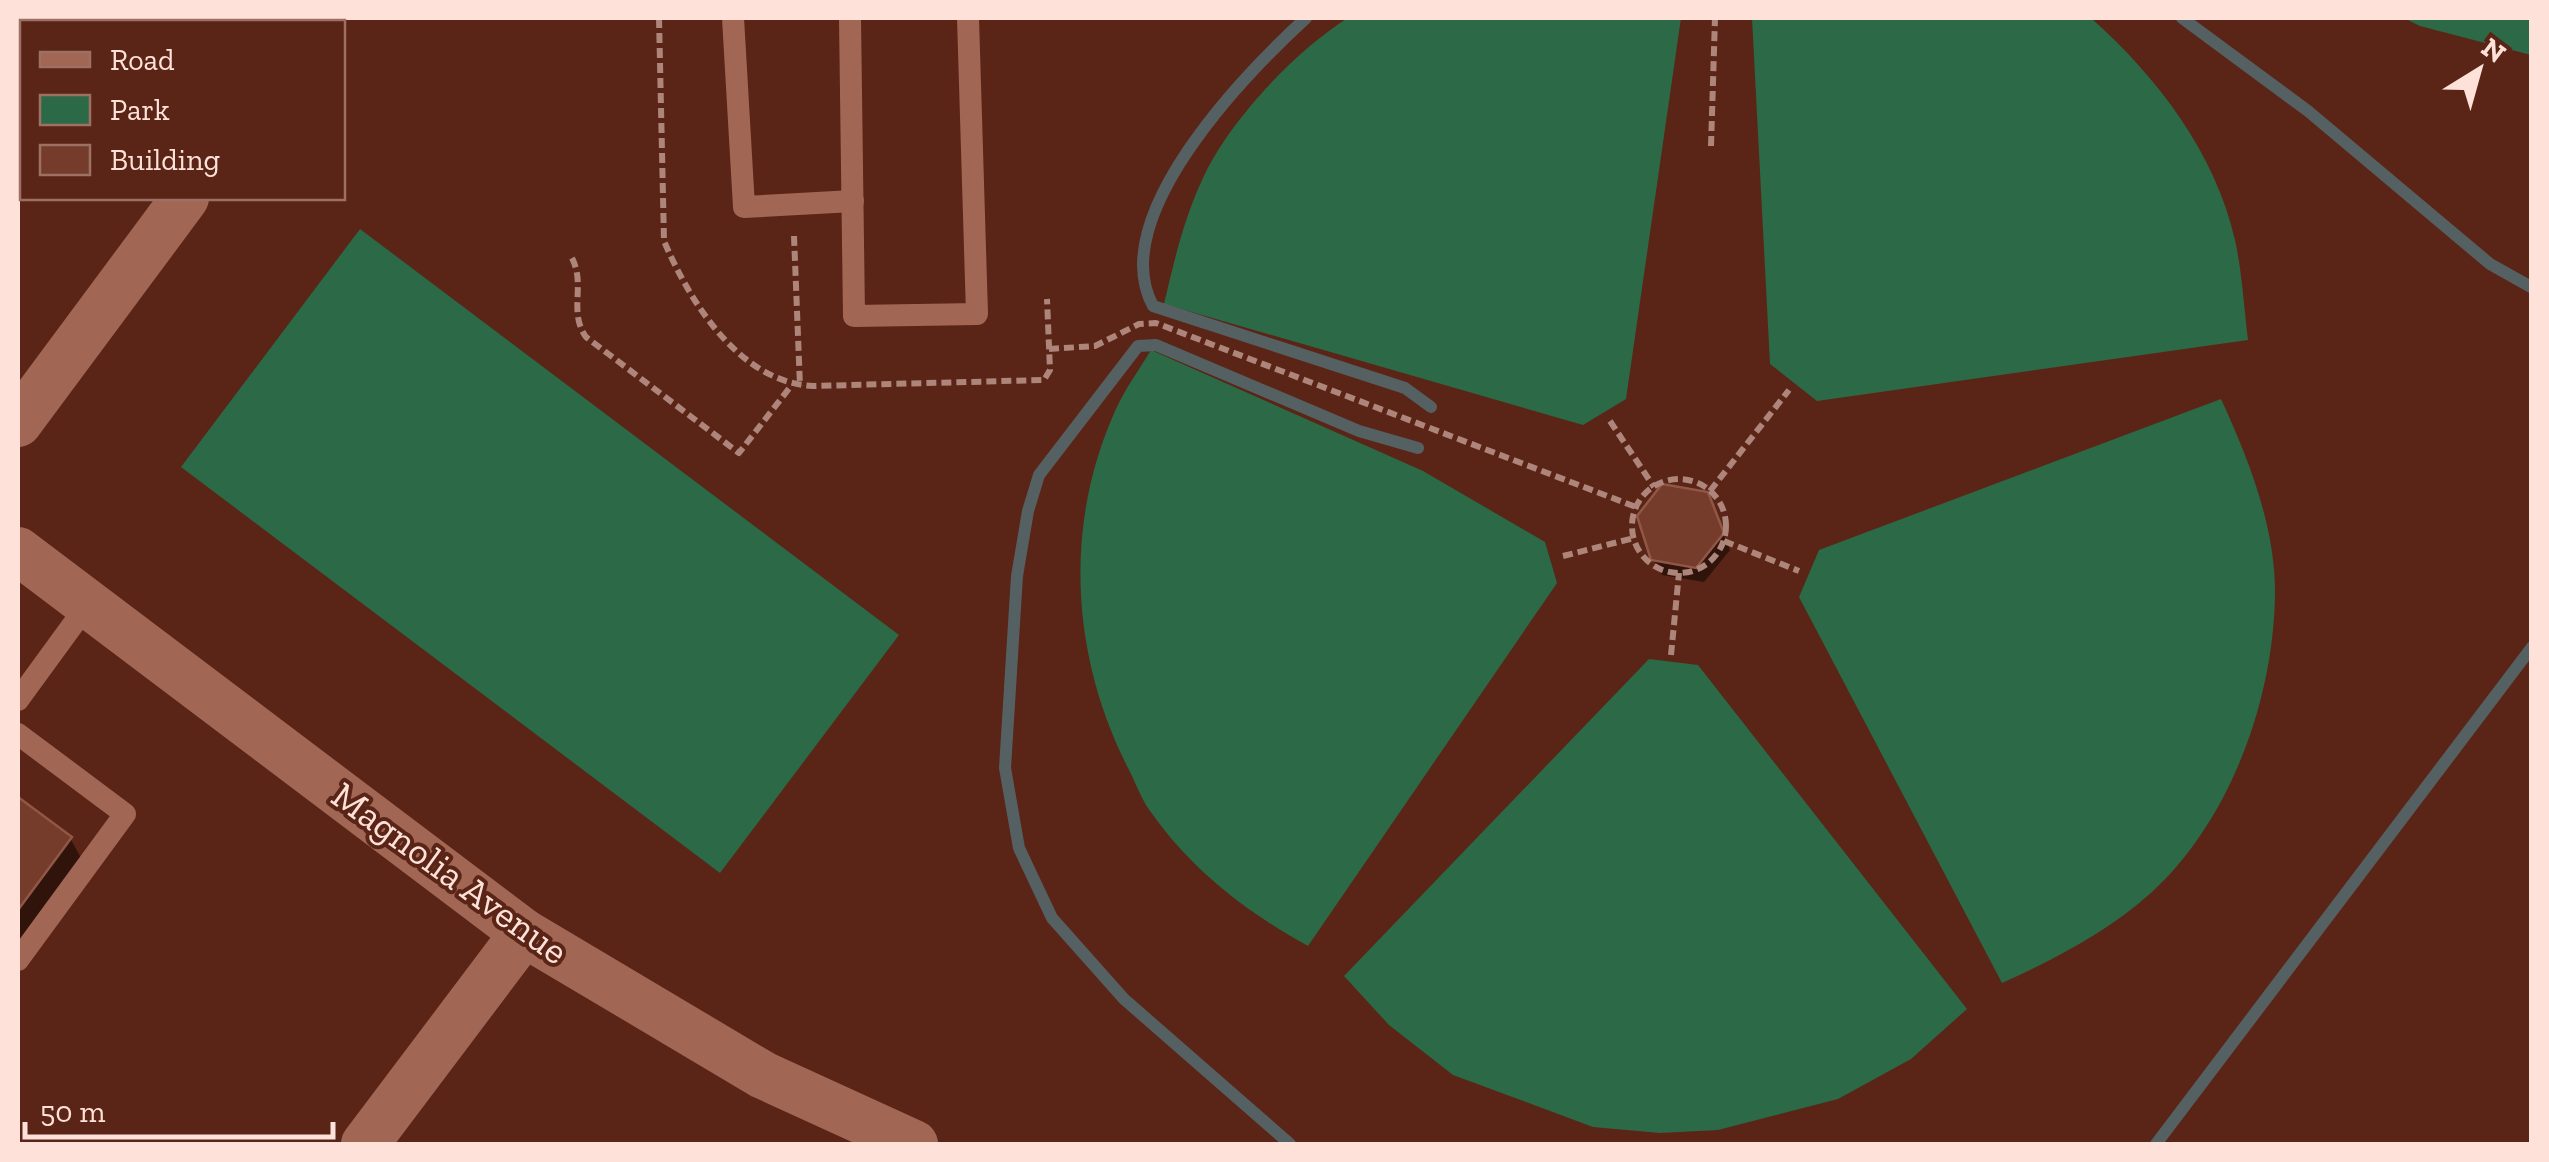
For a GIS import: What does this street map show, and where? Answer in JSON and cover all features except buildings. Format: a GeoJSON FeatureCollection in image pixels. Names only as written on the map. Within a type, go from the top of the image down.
{"type":"FeatureCollection","features":[{"type":"Feature","properties":{"kind":"street"},"geometry":{"type":"LineString","coordinates":[[18,422],[184,200]]}},
{"type":"Feature","properties":{"kind":"street","name":"Magnolia Avenue"},"geometry":{"type":"LineString","coordinates":[[18,551],[524,933],[762,1076],[914,1144]]}},
{"type":"Feature","properties":{"kind":"street"},"geometry":{"type":"LineString","coordinates":[[365,1144],[524,933]]}},
{"type":"Feature","properties":{"kind":"lane"},"geometry":{"type":"LineString","coordinates":[[733,18],[744,207],[853,201]]}},
{"type":"Feature","properties":{"kind":"lane"},"geometry":{"type":"LineString","coordinates":[[850,18],[854,316],[976,314],[968,18]]}},
{"type":"Feature","properties":{"kind":"lane"},"geometry":{"type":"LineString","coordinates":[[18,700],[88,604]]}},
{"type":"Feature","properties":{"kind":"lane"},"geometry":{"type":"LineString","coordinates":[[18,734],[125,814],[18,960]]}},
{"type":"Feature","properties":{"kind":"path"},"geometry":{"type":"LineString","coordinates":[[659,18],[664,240],[675,266],[736,351],[760,370],[796,385],[1044,380],[1050,370],[1047,299]]}},
{"type":"Feature","properties":{"kind":"path"},"geometry":{"type":"LineString","coordinates":[[1711,146],[1715,18]]}},
{"type":"Feature","properties":{"kind":"path"},"geometry":{"type":"LineString","coordinates":[[572,258],[578,274],[575,314],[586,338],[739,453],[796,385],[793,204]]}},
{"type":"Feature","properties":{"kind":"path"},"geometry":{"type":"LineString","coordinates":[[1049,349],[1095,346],[1139,324],[1156,323],[1636,507]]}},
{"type":"Feature","properties":{"kind":"path"},"geometry":{"type":"LineString","coordinates":[[1710,491],[1789,390]]}},
{"type":"Feature","properties":{"kind":"path"},"geometry":{"type":"LineString","coordinates":[[1610,421],[1654,486]]}},
{"type":"Feature","properties":{"kind":"path"},"geometry":{"type":"LineString","coordinates":[[1682,479],[1710,491],[1724,512],[1724,541],[1707,565],[1680,573],[1650,562],[1634,538],[1636,507],[1654,486],[1682,479]]}},
{"type":"Feature","properties":{"kind":"path"},"geometry":{"type":"LineString","coordinates":[[1563,556],[1634,538]]}},
{"type":"Feature","properties":{"kind":"path"},"geometry":{"type":"LineString","coordinates":[[1724,541],[1799,571]]}},
{"type":"Feature","properties":{"kind":"path"},"geometry":{"type":"LineString","coordinates":[[1672,655],[1680,573]]}},
{"type":"Feature","properties":{"kind":"green space"},"geometry":{"type":"Polygon","coordinates":[[[18,18],[86,18],[20,20],[18,104],[18,18]]]}},
{"type":"Feature","properties":{"kind":"green space"},"geometry":{"type":"Polygon","coordinates":[[[1348,18],[1681,18],[1626,399],[1583,425],[1164,304],[1196,193],[1229,133],[1286,68],[1348,18]]]}},
{"type":"Feature","properties":{"kind":"green space"},"geometry":{"type":"Polygon","coordinates":[[[1752,18],[2091,18],[2160,91],[2213,176],[2235,240],[2248,340],[1817,401],[1770,364],[1752,18]]]}},
{"type":"Feature","properties":{"kind":"green space"},"geometry":{"type":"Polygon","coordinates":[[[2404,18],[2531,18],[2531,55],[2420,26],[2404,18]]]}},
{"type":"Feature","properties":{"kind":"green space"},"geometry":{"type":"Polygon","coordinates":[[[360,229],[899,635],[720,873],[181,467],[360,229]]]}},
{"type":"Feature","properties":{"kind":"green space"},"geometry":{"type":"Polygon","coordinates":[[[1151,350],[1423,471],[1545,542],[1557,583],[1308,946],[1223,889],[1169,835],[1139,792],[1109,725],[1095,681],[1085,636],[1081,590],[1081,544],[1088,498],[1099,453],[1116,409],[1151,350]]]}},
{"type":"Feature","properties":{"kind":"green space"},"geometry":{"type":"Polygon","coordinates":[[[2221,399],[2259,495],[2274,571],[2266,676],[2242,756],[2204,830],[2152,892],[2081,943],[2002,983],[1799,597],[1819,550],[2221,399]]]}},
{"type":"Feature","properties":{"kind":"green space"},"geometry":{"type":"Polygon","coordinates":[[[1649,659],[1698,665],[1967,1009],[1911,1059],[1838,1099],[1718,1130],[1660,1133],[1593,1127],[1453,1075],[1389,1025],[1344,976],[1649,659]]]}},
{"type":"Feature","properties":{"kind":"waterway"},"geometry":{"type":"LineString","coordinates":[[1306,18],[1218,110],[1164,191],[1148,231],[1143,270],[1153,306],[1405,388],[1431,407]]}},
{"type":"Feature","properties":{"kind":"waterway"},"geometry":{"type":"LineString","coordinates":[[2182,18],[2308,111],[2490,264],[2531,287]]}},
{"type":"Feature","properties":{"kind":"waterway"},"geometry":{"type":"LineString","coordinates":[[1290,1144],[1124,999],[1052,918],[1019,848],[1005,768],[1017,576],[1028,511],[1039,475],[1138,346],[1156,345],[1359,431],[1418,448]]}},
{"type":"Feature","properties":{"kind":"waterway"},"geometry":{"type":"LineString","coordinates":[[2156,1144],[2532,647]]}}]}
